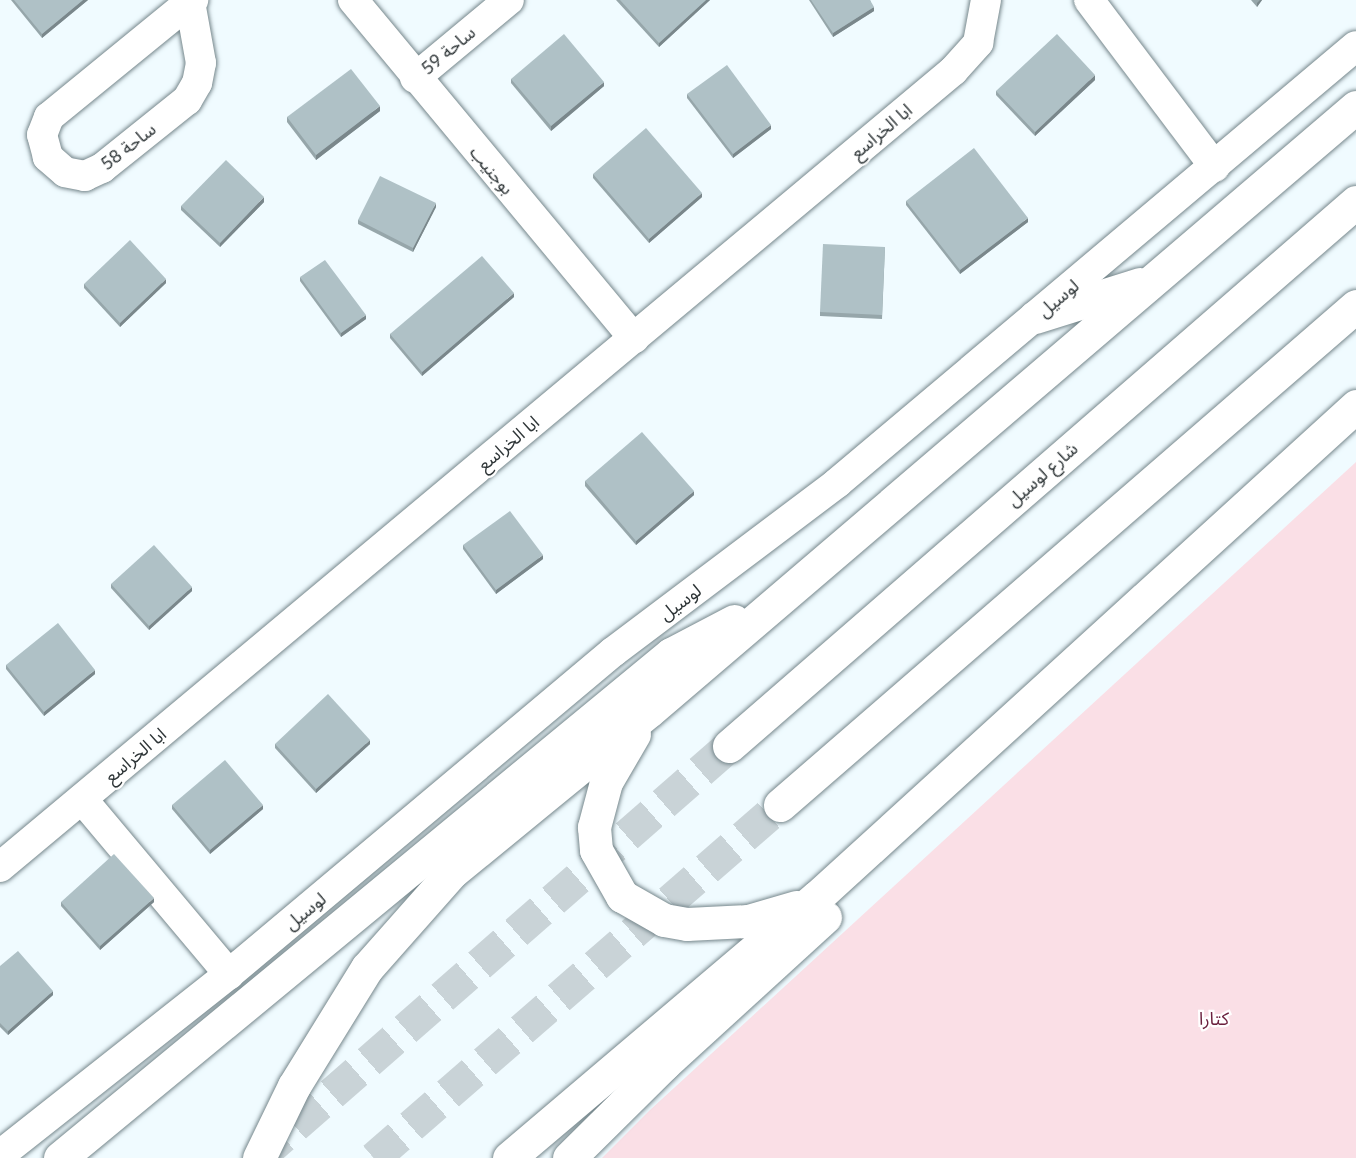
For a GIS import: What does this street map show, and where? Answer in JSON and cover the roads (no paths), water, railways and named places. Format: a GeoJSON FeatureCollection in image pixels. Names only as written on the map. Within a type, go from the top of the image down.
{"type":"FeatureCollection","features":[{"type":"Feature","properties":{"kind":"highway"},"geometry":{"type":"LineString","coordinates":[[258,1158],[294,1086],[367,968],[452,872],[649,711],[1356,107]]}},
{"type":"Feature","properties":{"kind":"highway","name":"شارع لوسيل"},"geometry":{"type":"LineString","coordinates":[[729,746],[1356,202]]}},
{"type":"Feature","properties":{"kind":"highway"},"geometry":{"type":"LineString","coordinates":[[1035,316],[1153,280]]}},
{"type":"Feature","properties":{"kind":"highway"},"geometry":{"type":"LineString","coordinates":[[780,805],[1356,306]]}},
{"type":"Feature","properties":{"kind":"highway"},"geometry":{"type":"LineString","coordinates":[[509,1158],[817,897],[1032,704],[1356,406]]}},
{"type":"Feature","properties":{"kind":"highway"},"geometry":{"type":"LineString","coordinates":[[60,1158],[671,654],[786,594]]}},
{"type":"Feature","properties":{"kind":"highway"},"geometry":{"type":"LineString","coordinates":[[568,1158],[664,1064],[961,790],[1032,704]]}},
{"type":"Feature","properties":{"kind":"highway"},"geometry":{"type":"LineString","coordinates":[[649,711],[616,763],[597,806],[596,850],[622,896],[664,920],[712,925],[776,915],[817,897]]}},
{"type":"Feature","properties":{"kind":"street","name":"بوجنيب"},"geometry":{"type":"LineString","coordinates":[[353,0],[415,78],[634,338]]}},
{"type":"Feature","properties":{"kind":"street","name":"ساحة 59"},"geometry":{"type":"LineString","coordinates":[[415,78],[509,0]]}},
{"type":"Feature","properties":{"kind":"street","name":"ابا الخراسع"},"geometry":{"type":"LineString","coordinates":[[0,867],[954,71],[978,43],[986,0]]}},
{"type":"Feature","properties":{"kind":"street"},"geometry":{"type":"LineString","coordinates":[[1089,0],[1215,166]]}},
{"type":"Feature","properties":{"kind":"street","name":"ساحة 58"},"geometry":{"type":"LineString","coordinates":[[192,1],[201,63],[197,83],[187,100],[102,168],[85,176],[65,172],[48,157],[42,135],[49,117],[192,1]]}},
{"type":"Feature","properties":{"kind":"street","name":"لوسيل"},"geometry":{"type":"LineString","coordinates":[[6,1139],[229,974],[613,652],[837,483],[1356,46]]}},
{"type":"Feature","properties":{"kind":"street"},"geometry":{"type":"LineString","coordinates":[[82,799],[229,974]]}},
{"type":"Feature","properties":{"kind":"tunnel"},"geometry":{"type":"LineString","coordinates":[[258,1158],[729,746]]}},
{"type":"Feature","properties":{"kind":"tunnel"},"geometry":{"type":"LineString","coordinates":[[374,1158],[780,805]]}},
{"type":"Feature","properties":{"kind":"park label","name":"كتارا"},"geometry":{"type":"Point","coordinates":[1214,1018]}}]}
